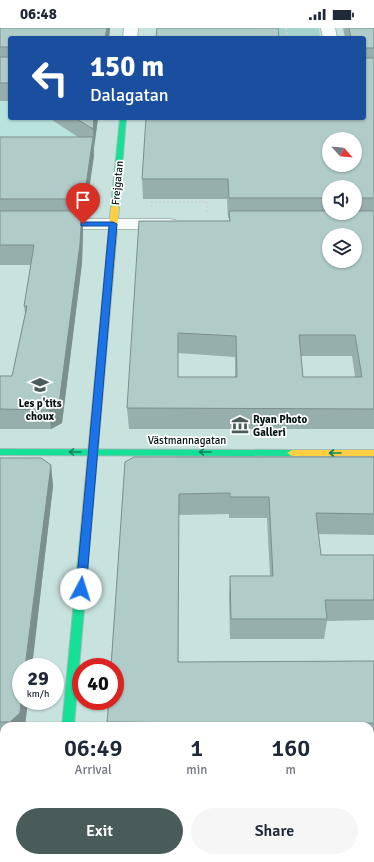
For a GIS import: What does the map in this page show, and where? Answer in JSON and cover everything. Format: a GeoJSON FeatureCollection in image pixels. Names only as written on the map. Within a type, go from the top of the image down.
{"type":"FeatureCollection","features":[{"type":"Feature","properties":{"kind":"street","name":"Frejgatan"},"geometry":{"type":"LineString","coordinates":[[68,722],[123,120]]}},
{"type":"Feature","properties":{"kind":"street"},"geometry":{"type":"LineString","coordinates":[[0,224],[183,224]]}},
{"type":"Feature","properties":{"kind":"street","name":"Västmannagatan"},"geometry":{"type":"LineString","coordinates":[[0,452],[374,453]]}},
{"type":"Feature","properties":{"kind":"path"},"geometry":{"type":"LineString","coordinates":[[152,202],[207,202],[207,214]]}},
{"type":"Feature","properties":{"kind":"shaded area"},"geometry":{"type":"Polygon","coordinates":[[[180,28],[319,28],[320,36],[257,36],[180,28]]]}},
{"type":"Feature","properties":{"kind":"shaded area"},"geometry":{"type":"Polygon","coordinates":[[[0,82],[8,82],[8,120],[99,120],[92,171],[59,171],[0,155],[0,82]]]}},
{"type":"Feature","properties":{"kind":"building"},"geometry":{"type":"Polygon","coordinates":[[[0,28],[107,28],[105,36],[8,36],[8,47],[0,47],[0,28]]]}},
{"type":"Feature","properties":{"kind":"building"},"geometry":{"type":"Polygon","coordinates":[[[157,28],[278,28],[279,36],[156,36],[157,28]]]}},
{"type":"Feature","properties":{"kind":"building"},"geometry":{"type":"Polygon","coordinates":[[[349,28],[374,28],[374,48],[366,48],[366,36],[351,36],[349,28]]]}},
{"type":"Feature","properties":{"kind":"building"},"geometry":{"type":"Polygon","coordinates":[[[0,57],[8,57],[8,83],[0,83],[0,57]]]}},
{"type":"Feature","properties":{"kind":"building"},"geometry":{"type":"Polygon","coordinates":[[[366,58],[374,58],[374,198],[362,198],[362,180],[322,180],[322,198],[229,198],[228,179],[142,179],[146,120],[366,120],[366,58]]]}},
{"type":"Feature","properties":{"kind":"building"},"geometry":{"type":"Polygon","coordinates":[[[78,120],[94,120],[93,129],[78,120]]]}},
{"type":"Feature","properties":{"kind":"building"},"geometry":{"type":"Polygon","coordinates":[[[0,137],[93,137],[84,199],[0,199],[0,137]]]}},
{"type":"Feature","properties":{"kind":"building"},"geometry":{"type":"Polygon","coordinates":[[[0,211],[82,211],[80,244],[59,404],[49,410],[0,409],[0,376],[12,376],[27,306],[24,306],[34,245],[0,245],[0,211]]]}},
{"type":"Feature","properties":{"kind":"building"},"geometry":{"type":"Polygon","coordinates":[[[229,211],[322,211],[322,220],[362,220],[362,211],[374,211],[374,409],[127,408],[139,221],[230,221],[229,211]],[[178,333],[178,377],[237,377],[236,336],[178,333]],[[299,335],[303,377],[362,377],[355,335],[299,335]]]}},
{"type":"Feature","properties":{"kind":"building"},"geometry":{"type":"Polygon","coordinates":[[[134,457],[374,457],[374,514],[316,513],[321,555],[374,555],[374,600],[325,600],[327,619],[231,619],[230,576],[273,576],[269,497],[230,497],[230,493],[179,494],[178,662],[374,661],[374,722],[107,722],[108,710],[124,710],[124,658],[112,658],[125,462],[134,457]]]}},
{"type":"Feature","properties":{"kind":"building"},"geometry":{"type":"Polygon","coordinates":[[[0,458],[41,458],[51,465],[26,658],[12,658],[12,710],[20,710],[20,713],[10,722],[0,722],[0,458]]]}},
{"type":"Feature","properties":{"kind":"traffic: fast"},"geometry":{"type":"LineString","coordinates":[[115,207],[123,120]]}},
{"type":"Feature","properties":{"kind":"traffic: fast"},"geometry":{"type":"LineString","coordinates":[[0,452],[292,453]]}},
{"type":"Feature","properties":{"kind":"traffic: fast"},"geometry":{"type":"LineString","coordinates":[[68,722],[86,528]]}},
{"type":"Feature","properties":{"kind":"traffic: slow"},"geometry":{"type":"LineString","coordinates":[[86,528],[115,207]]}},
{"type":"Feature","properties":{"kind":"traffic: slow"},"geometry":{"type":"LineString","coordinates":[[292,453],[374,453]]}},
{"type":"Feature","properties":{"kind":"place","name":"Les p'tits choux"},"geometry":{"type":"Point","coordinates":[40,385]}},
{"type":"Feature","properties":{"kind":"place","name":"Ryan Photo Galleri"},"geometry":{"type":"Point","coordinates":[240,425]}},
{"type":"Feature","properties":{"kind":"route"},"geometry":{"type":"LineString","coordinates":[[81,589],[113,224],[83,224]]}}]}
